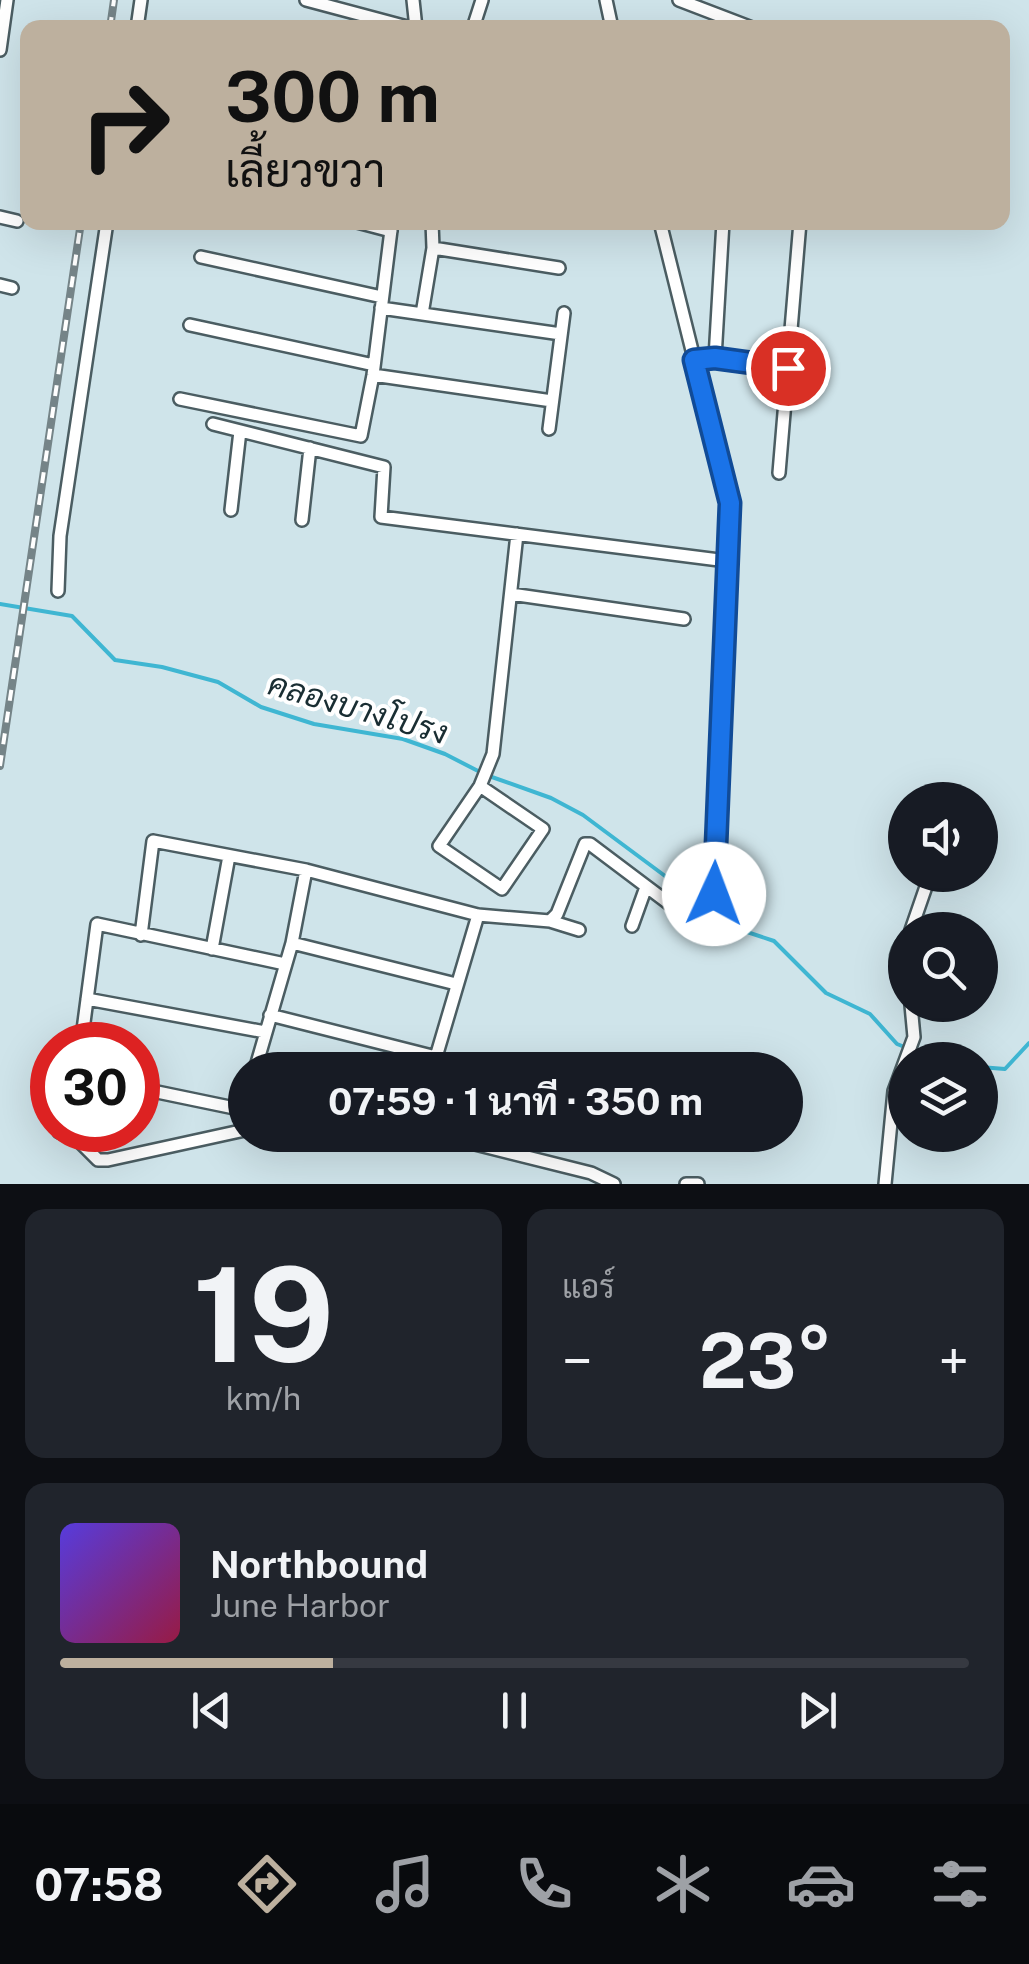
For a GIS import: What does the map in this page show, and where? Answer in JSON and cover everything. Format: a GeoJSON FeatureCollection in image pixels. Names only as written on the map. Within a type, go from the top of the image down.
{"type":"FeatureCollection","features":[{"type":"Feature","properties":{"kind":"street"},"geometry":{"type":"LineString","coordinates":[[0,50],[7,0]]}},
{"type":"Feature","properties":{"kind":"street"},"geometry":{"type":"LineString","coordinates":[[306,0],[382,20]]}},
{"type":"Feature","properties":{"kind":"street"},"geometry":{"type":"LineString","coordinates":[[678,0],[731,20]]}},
{"type":"Feature","properties":{"kind":"street"},"geometry":{"type":"LineString","coordinates":[[0,217],[17,220]]}},
{"type":"Feature","properties":{"kind":"street"},"geometry":{"type":"LineString","coordinates":[[58,591],[60,536],[106,230]]}},
{"type":"Feature","properties":{"kind":"street"},"geometry":{"type":"LineString","coordinates":[[180,399],[361,436],[391,230]]}},
{"type":"Feature","properties":{"kind":"street"},"geometry":{"type":"LineString","coordinates":[[422,314],[432,230]]}},
{"type":"Feature","properties":{"kind":"street"},"geometry":{"type":"LineString","coordinates":[[662,230],[730,503],[714,894]]}},
{"type":"Feature","properties":{"kind":"street"},"geometry":{"type":"LineString","coordinates":[[715,358],[723,230]]}},
{"type":"Feature","properties":{"kind":"street"},"geometry":{"type":"LineString","coordinates":[[779,474],[799,230]]}},
{"type":"Feature","properties":{"kind":"street"},"geometry":{"type":"LineString","coordinates":[[432,248],[559,268]]}},
{"type":"Feature","properties":{"kind":"street"},"geometry":{"type":"LineString","coordinates":[[201,257],[422,314],[561,334]]}},
{"type":"Feature","properties":{"kind":"street"},"geometry":{"type":"LineString","coordinates":[[548,429],[564,313]]}},
{"type":"Feature","properties":{"kind":"street"},"geometry":{"type":"LineString","coordinates":[[190,325],[373,370],[552,401]]}},
{"type":"Feature","properties":{"kind":"street"},"geometry":{"type":"LineString","coordinates":[[694,360],[715,358],[788,368]]}},
{"type":"Feature","properties":{"kind":"street"},"geometry":{"type":"LineString","coordinates":[[213,424],[384,467],[381,517],[727,561]]}},
{"type":"Feature","properties":{"kind":"street"},"geometry":{"type":"LineString","coordinates":[[231,510],[240,431]]}},
{"type":"Feature","properties":{"kind":"street"},"geometry":{"type":"LineString","coordinates":[[302,520],[310,448]]}},
{"type":"Feature","properties":{"kind":"street"},"geometry":{"type":"LineString","coordinates":[[481,784],[543,829],[502,889],[439,846],[481,784],[493,754],[518,534]]}},
{"type":"Feature","properties":{"kind":"street"},"geometry":{"type":"LineString","coordinates":[[511,594],[684,619]]}},
{"type":"Feature","properties":{"kind":"street"},"geometry":{"type":"LineString","coordinates":[[141,935],[153,841],[306,870],[478,914],[550,921],[579,930]]}},
{"type":"Feature","properties":{"kind":"street"},"geometry":{"type":"LineString","coordinates":[[550,921],[557,914],[585,844],[679,910]]}},
{"type":"Feature","properties":{"kind":"street"},"geometry":{"type":"LineString","coordinates":[[212,949],[229,856]]}},
{"type":"Feature","properties":{"kind":"street"},"geometry":{"type":"LineString","coordinates":[[260,1052],[292,944],[306,870]]}},
{"type":"Feature","properties":{"kind":"street"},"geometry":{"type":"LineString","coordinates":[[632,926],[646,886]]}},
{"type":"Feature","properties":{"kind":"street"},"geometry":{"type":"LineString","coordinates":[[437,1052],[478,914]]}},
{"type":"Feature","properties":{"kind":"street"},"geometry":{"type":"LineString","coordinates":[[84,1022],[97,924],[286,964]]}},
{"type":"Feature","properties":{"kind":"street"},"geometry":{"type":"LineString","coordinates":[[292,944],[456,984]]}},
{"type":"Feature","properties":{"kind":"street"},"geometry":{"type":"LineString","coordinates":[[87,999],[265,1032]]}},
{"type":"Feature","properties":{"kind":"street"},"geometry":{"type":"LineString","coordinates":[[270,1016],[416,1052]]}},
{"type":"Feature","properties":{"kind":"street"},"geometry":{"type":"LineString","coordinates":[[885,1184],[894,1090],[915,1022]]}},
{"type":"Feature","properties":{"kind":"street"},"geometry":{"type":"LineString","coordinates":[[160,1093],[228,1107]]}},
{"type":"Feature","properties":{"kind":"street"},"geometry":{"type":"LineString","coordinates":[[160,1149],[228,1134]]}},
{"type":"Feature","properties":{"kind":"street"},"geometry":{"type":"LineString","coordinates":[[90,1152],[98,1160],[145,1152]]}},
{"type":"Feature","properties":{"kind":"street"},"geometry":{"type":"LineString","coordinates":[[505,1152],[591,1174],[614,1184]]}},
{"type":"Feature","properties":{"kind":"street"},"geometry":{"type":"LineString","coordinates":[[686,1184],[698,1184]]}},
{"type":"Feature","properties":{"kind":"waterway","name":"คลองบางโปรง"},"geometry":{"type":"LineString","coordinates":[[0,604],[72,616],[115,660],[218,682],[261,707],[314,724],[403,739],[480,772]]}},
{"type":"Feature","properties":{"kind":"waterway","name":"คลองบางโปรง"},"geometry":{"type":"LineString","coordinates":[[489,776],[551,798],[583,815],[735,928],[774,941],[826,993],[870,1014],[895,1042]]}},
{"type":"Feature","properties":{"kind":"waterway","name":"คลองบางโปรง"},"geometry":{"type":"LineString","coordinates":[[998,1068],[1005,1069],[1029,1043]]}},
{"type":"Feature","properties":{"kind":"railway"},"geometry":{"type":"LineString","coordinates":[[111,20],[114,0]]}},
{"type":"Feature","properties":{"kind":"railway"},"geometry":{"type":"LineString","coordinates":[[0,766],[80,230]]}},
{"type":"Feature","properties":{"kind":"route"},"geometry":{"type":"LineString","coordinates":[[714,894],[730,503],[694,360],[715,358],[788,368]]}}]}
